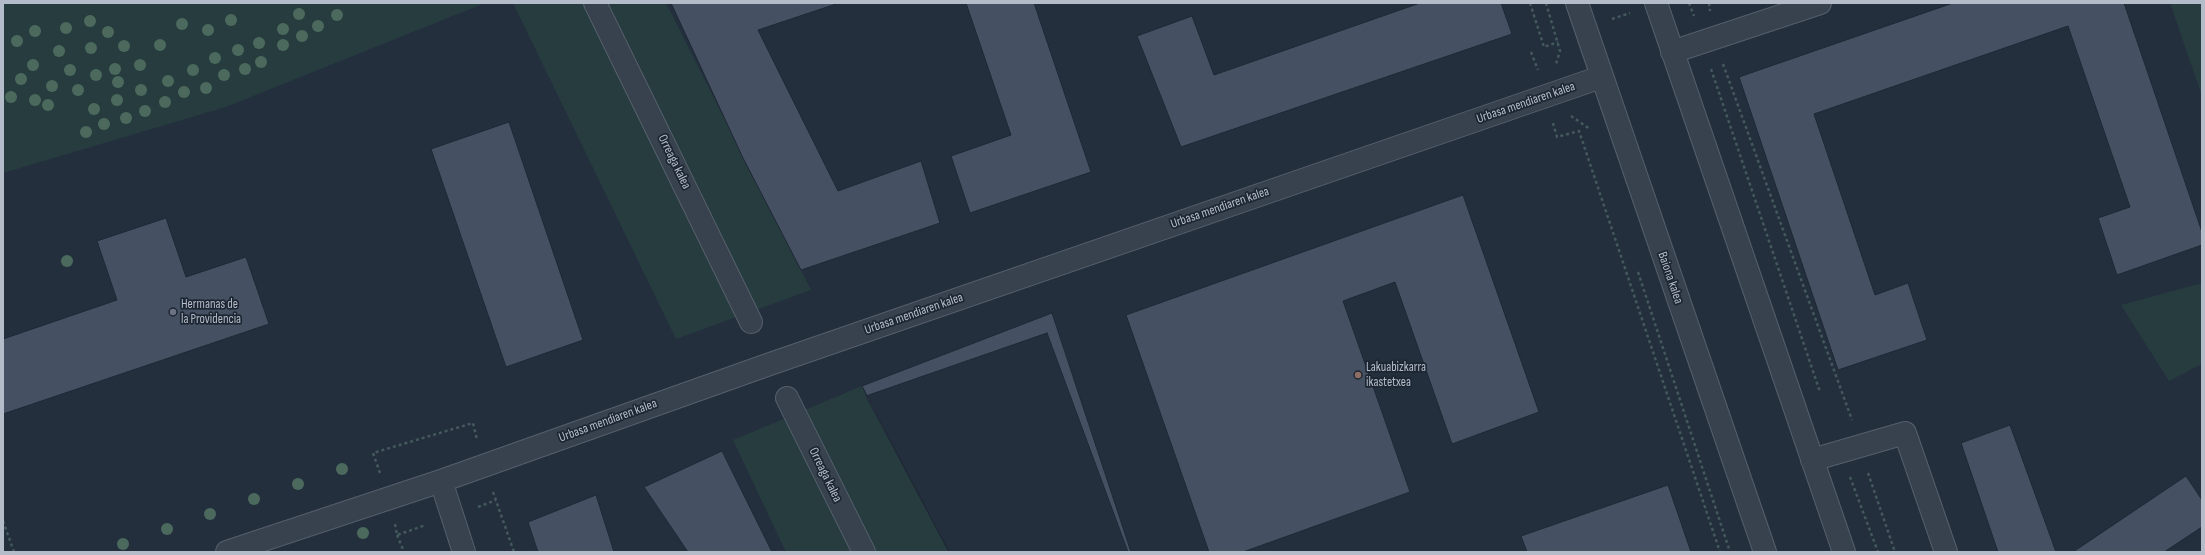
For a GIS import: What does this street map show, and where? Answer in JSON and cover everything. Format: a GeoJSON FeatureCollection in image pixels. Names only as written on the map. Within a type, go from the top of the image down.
{"type":"FeatureCollection","features":[{"type":"Feature","properties":{"kind":"street","name":"Orreaga kalea"},"geometry":{"type":"LineString","coordinates":[[595,3],[751,322]]}},
{"type":"Feature","properties":{"kind":"street","name":"Baiona kalea"},"geometry":{"type":"LineString","coordinates":[[1577,3],[1601,77],[1766,552]]}},
{"type":"Feature","properties":{"kind":"street"},"geometry":{"type":"LineString","coordinates":[[1656,3],[1844,552]]}},
{"type":"Feature","properties":{"kind":"street"},"geometry":{"type":"LineString","coordinates":[[1672,52],[1820,3]]}},
{"type":"Feature","properties":{"kind":"street","name":"Urbasa mendiaren kalea"},"geometry":{"type":"LineString","coordinates":[[227,552],[441,481],[785,358],[1601,77]]}},
{"type":"Feature","properties":{"kind":"street","name":"Orreaga kalea"},"geometry":{"type":"LineString","coordinates":[[787,398],[864,552]]}},
{"type":"Feature","properties":{"kind":"street"},"geometry":{"type":"LineString","coordinates":[[1812,460],[1905,433],[1946,552]]}},
{"type":"Feature","properties":{"kind":"street"},"geometry":{"type":"LineString","coordinates":[[441,481],[464,552]]}},
{"type":"Feature","properties":{"kind":"path"},"geometry":{"type":"LineString","coordinates":[[1546,3],[1560,51],[1552,73],[1552,94],[1557,137],[1579,131],[1720,552]]}},
{"type":"Feature","properties":{"kind":"path"},"geometry":{"type":"LineString","coordinates":[[1689,3],[1708,41],[1848,409],[1850,448],[1878,552]]}},
{"type":"Feature","properties":{"kind":"path"},"geometry":{"type":"LineString","coordinates":[[1709,3],[1708,41],[1823,399]]}},
{"type":"Feature","properties":{"kind":"path"},"geometry":{"type":"LineString","coordinates":[[1531,52],[1552,94],[1564,112],[1591,129]]}},
{"type":"Feature","properties":{"kind":"path"},"geometry":{"type":"LineString","coordinates":[[1636,265],[1730,552]]}},
{"type":"Feature","properties":{"kind":"path"},"geometry":{"type":"LineString","coordinates":[[1850,448],[1895,552]]}},
{"type":"Feature","properties":{"kind":"path"},"geometry":{"type":"LineString","coordinates":[[496,500],[514,552]]}},
{"type":"Feature","properties":{"kind":"path"},"geometry":{"type":"LineString","coordinates":[[3,521],[14,552]]}},
{"type":"Feature","properties":{"kind":"path"},"geometry":{"type":"LineString","coordinates":[[397,535],[404,552]]}},
{"type":"Feature","properties":{"kind":"green space"},"geometry":{"type":"Polygon","coordinates":[[[3,3],[485,3],[226,107],[3,173],[3,3]]]}},
{"type":"Feature","properties":{"kind":"green space"},"geometry":{"type":"Polygon","coordinates":[[[513,3],[666,3],[811,290],[676,339],[513,3]]]}},
{"type":"Feature","properties":{"kind":"green space"},"geometry":{"type":"Polygon","coordinates":[[[2170,3],[2202,3],[2202,96],[2170,3]]]}},
{"type":"Feature","properties":{"kind":"green space"},"geometry":{"type":"Polygon","coordinates":[[[2202,283],[2202,364],[2169,381],[2121,305],[2202,283]]]}},
{"type":"Feature","properties":{"kind":"green space"},"geometry":{"type":"Polygon","coordinates":[[[862,386],[949,552],[786,552],[733,440],[862,386]]]}},
{"type":"Feature","properties":{"kind":"building"},"geometry":{"type":"Polygon","coordinates":[[[671,3],[839,3],[758,30],[838,191],[921,161],[940,223],[801,270],[743,158],[671,3]]]}},
{"type":"Feature","properties":{"kind":"building"},"geometry":{"type":"Polygon","coordinates":[[[966,3],[1034,3],[1091,172],[970,213],[951,156],[1011,135],[966,3]]]}},
{"type":"Feature","properties":{"kind":"building"},"geometry":{"type":"Polygon","coordinates":[[[1420,3],[1501,3],[1512,34],[1181,147],[1137,36],[1192,16],[1214,75],[1420,3]]]}},
{"type":"Feature","properties":{"kind":"building"},"geometry":{"type":"Polygon","coordinates":[[[1953,3],[2124,3],[2202,232],[2202,245],[2117,275],[2098,218],[2130,207],[2068,26],[1814,114],[1875,295],[1908,283],[1927,340],[1838,370],[1739,77],[1953,3]]]}},
{"type":"Feature","properties":{"kind":"building"},"geometry":{"type":"Polygon","coordinates":[[[509,122],[583,340],[506,367],[431,149],[509,122]]]}},
{"type":"Feature","properties":{"kind":"building"},"geometry":{"type":"Polygon","coordinates":[[[1463,195],[1539,412],[1452,444],[1395,282],[1343,301],[1410,492],[1243,552],[1209,552],[1126,315],[1463,195]]]}},
{"type":"Feature","properties":{"kind":"building","name":"Hermanas de la Providencia"},"geometry":{"type":"Polygon","coordinates":[[[166,218],[186,277],[246,257],[269,324],[3,414],[3,339],[117,300],[97,241],[166,218]]]}},
{"type":"Feature","properties":{"kind":"building"},"geometry":{"type":"Polygon","coordinates":[[[1052,313],[1131,552],[949,552],[862,386],[1052,313]]]}},
{"type":"Feature","properties":{"kind":"building"},"geometry":{"type":"Polygon","coordinates":[[[1047,333],[1128,552],[949,552],[866,396],[1047,333]]]}},
{"type":"Feature","properties":{"kind":"building"},"geometry":{"type":"Polygon","coordinates":[[[2010,425],[2056,552],[1998,552],[1961,443],[2010,425]]]}},
{"type":"Feature","properties":{"kind":"building"},"geometry":{"type":"Polygon","coordinates":[[[722,451],[772,552],[688,552],[644,487],[722,451]]]}},
{"type":"Feature","properties":{"kind":"building"},"geometry":{"type":"Polygon","coordinates":[[[2186,476],[2202,500],[2202,527],[2164,552],[2073,552],[2186,476]]]}},
{"type":"Feature","properties":{"kind":"building"},"geometry":{"type":"Polygon","coordinates":[[[1668,485],[1691,552],[1527,552],[1521,536],[1668,485]]]}},
{"type":"Feature","properties":{"kind":"building"},"geometry":{"type":"Polygon","coordinates":[[[596,495],[614,552],[538,552],[528,522],[596,495]]]}},
{"type":"Feature","properties":{"kind":"place","name":"Hermanas de la Providencia"},"geometry":{"type":"Point","coordinates":[173,312]}},
{"type":"Feature","properties":{"kind":"place","name":"Lakuabizkarra ikastetxea"},"geometry":{"type":"Point","coordinates":[1358,375]}}]}
